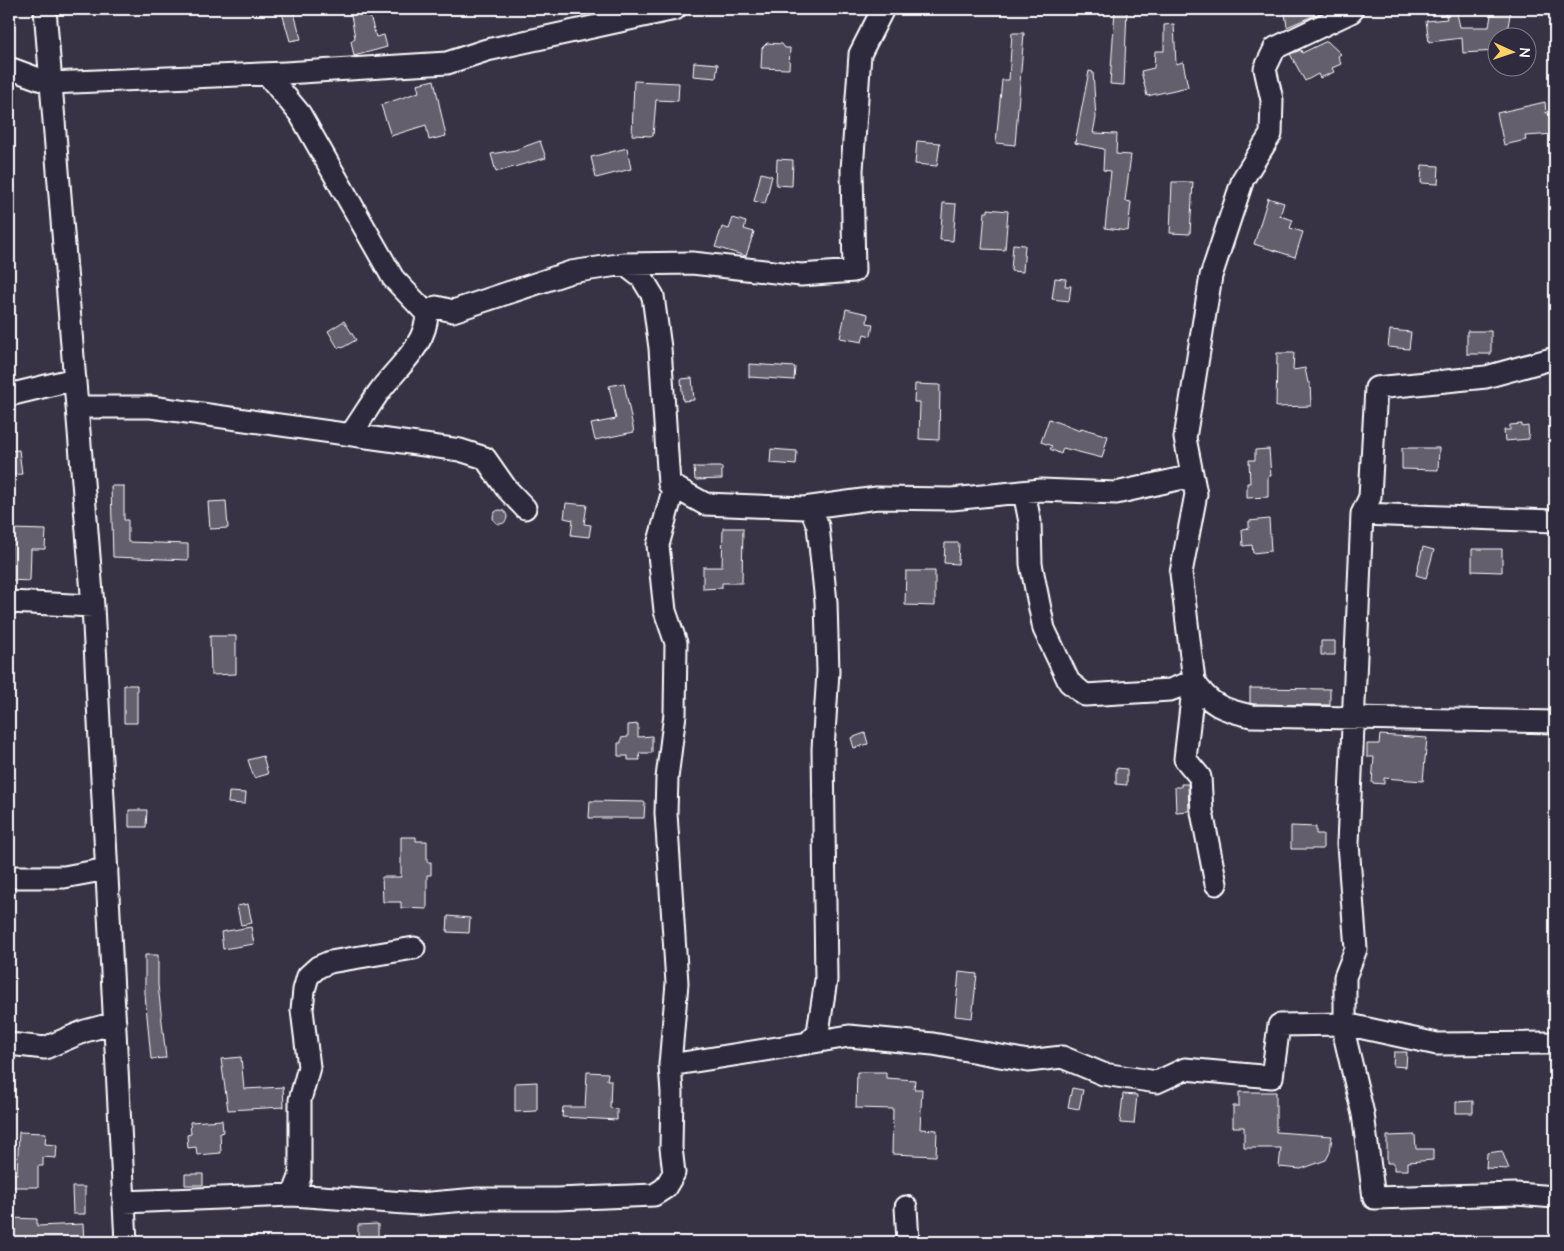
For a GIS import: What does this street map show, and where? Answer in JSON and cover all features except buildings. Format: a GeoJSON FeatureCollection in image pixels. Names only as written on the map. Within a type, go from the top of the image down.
{"type":"FeatureCollection","features":[{"type":"Feature","properties":{"kind":"street"},"geometry":{"type":"LineString","coordinates":[[45,9],[93,606],[126,1242]]}},
{"type":"Feature","properties":{"kind":"street"},"geometry":{"type":"LineString","coordinates":[[9,68],[50,83],[267,74],[447,63],[487,50],[675,9]]}},
{"type":"Feature","properties":{"kind":"street"},"geometry":{"type":"LineString","coordinates":[[351,434],[380,390],[409,358],[426,326],[427,314],[436,307],[454,310],[571,272],[624,264],[692,263],[800,275],[854,271],[852,170],[860,54],[883,9]]}},
{"type":"Feature","properties":{"kind":"street"},"geometry":{"type":"LineString","coordinates":[[1216,884],[1202,812],[1200,777],[1185,759],[1194,681],[1180,573],[1196,494],[1185,438],[1211,276],[1242,179],[1271,134],[1272,100],[1265,69],[1275,48],[1351,12],[1352,9]]}},
{"type":"Feature","properties":{"kind":"street"},"geometry":{"type":"LineString","coordinates":[[267,74],[300,114],[393,278],[427,314]]}},
{"type":"Feature","properties":{"kind":"street"},"geometry":{"type":"LineString","coordinates":[[624,264],[642,278],[653,296],[660,348],[669,484],[705,504],[810,507],[877,498],[952,498],[1041,490],[1116,493],[1192,476]]}},
{"type":"Feature","properties":{"kind":"street"},"geometry":{"type":"LineString","coordinates":[[1555,358],[1486,377],[1376,388],[1370,497],[1362,514],[1348,844],[1356,949],[1345,977],[1345,1038],[1362,1114],[1374,1198],[1516,1194],[1555,1197]]}},
{"type":"Feature","properties":{"kind":"street"},"geometry":{"type":"LineString","coordinates":[[9,395],[75,379]]}},
{"type":"Feature","properties":{"kind":"street"},"geometry":{"type":"LineString","coordinates":[[77,407],[151,407],[460,450],[486,458],[506,488],[525,508]]}},
{"type":"Feature","properties":{"kind":"street"},"geometry":{"type":"LineString","coordinates":[[124,1202],[294,1195],[419,1204],[477,1199],[654,1195],[665,1188],[674,1173],[671,1148],[672,1093],[670,1064],[677,983],[666,813],[667,778],[675,714],[676,643],[665,611],[658,545],[674,487]]}},
{"type":"Feature","properties":{"kind":"street"},"geometry":{"type":"LineString","coordinates":[[1024,492],[1030,522],[1031,564],[1044,630],[1069,682],[1085,695],[1170,690],[1194,681]]}},
{"type":"Feature","properties":{"kind":"street"},"geometry":{"type":"LineString","coordinates":[[808,1043],[818,1032],[826,980],[823,749],[828,672],[823,574],[818,526],[810,507]]}},
{"type":"Feature","properties":{"kind":"street"},"geometry":{"type":"LineString","coordinates":[[1362,514],[1555,522]]}},
{"type":"Feature","properties":{"kind":"street"},"geometry":{"type":"LineString","coordinates":[[9,602],[93,606]]}},
{"type":"Feature","properties":{"kind":"street"},"geometry":{"type":"LineString","coordinates":[[1194,681],[1203,696],[1227,710],[1251,716],[1555,722]]}},
{"type":"Feature","properties":{"kind":"street"},"geometry":{"type":"LineString","coordinates":[[9,877],[64,877],[107,869]]}},
{"type":"Feature","properties":{"kind":"street"},"geometry":{"type":"LineString","coordinates":[[294,1195],[300,1178],[300,1100],[309,1067],[302,1010],[308,976],[318,967],[330,962],[414,948]]}},
{"type":"Feature","properties":{"kind":"street"},"geometry":{"type":"LineString","coordinates":[[9,1044],[45,1048],[85,1031],[115,1023]]}},
{"type":"Feature","properties":{"kind":"street"},"geometry":{"type":"LineString","coordinates":[[670,1064],[849,1036],[933,1044],[1028,1061],[1062,1057],[1103,1074],[1157,1082],[1185,1069],[1272,1077],[1279,1025],[1345,1024],[1437,1044],[1555,1043]]}},
{"type":"Feature","properties":{"kind":"street"},"geometry":{"type":"LineString","coordinates":[[906,1207],[908,1242]]}}]}
